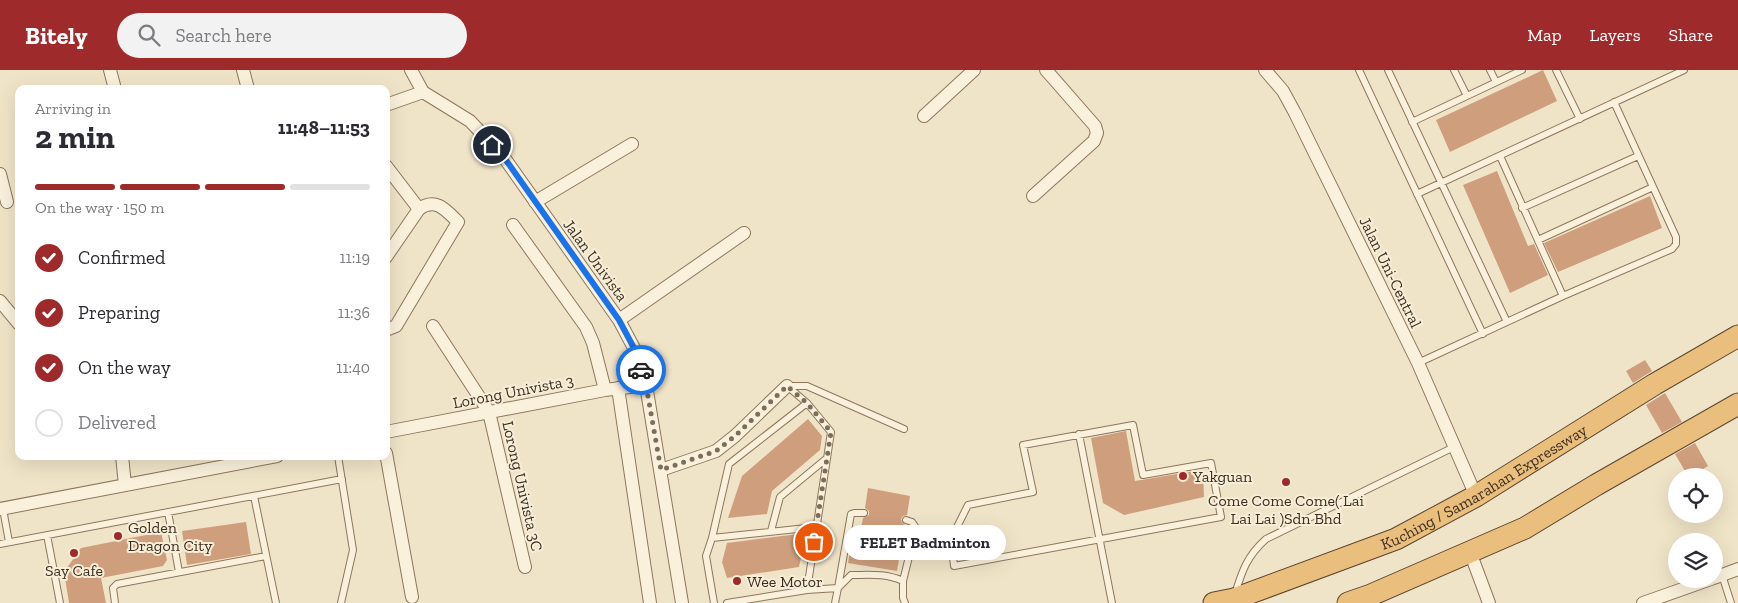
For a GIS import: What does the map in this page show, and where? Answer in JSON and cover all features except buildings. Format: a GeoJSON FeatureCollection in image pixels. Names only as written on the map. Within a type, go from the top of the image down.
{"type":"FeatureCollection","features":[{"type":"Feature","properties":{"kind":"highway","name":"Kuching / Samarahan Expressway"},"geometry":{"type":"LineString","coordinates":[[1224,601],[1396,539],[1476,496],[1655,384],[1738,336]]}},
{"type":"Feature","properties":{"kind":"highway"},"geometry":{"type":"LineString","coordinates":[[1348,603],[1371,595],[1525,528],[1738,404]]}},
{"type":"Feature","properties":{"kind":"street"},"geometry":{"type":"LineString","coordinates":[[110,70],[114,85]]}},
{"type":"Feature","properties":{"kind":"street"},"geometry":{"type":"LineString","coordinates":[[243,70],[247,85]]}},
{"type":"Feature","properties":{"kind":"street"},"geometry":{"type":"LineString","coordinates":[[390,104],[423,92],[411,70]]}},
{"type":"Feature","properties":{"kind":"street"},"geometry":{"type":"LineString","coordinates":[[924,116],[974,70]]}},
{"type":"Feature","properties":{"kind":"street"},"geometry":{"type":"LineString","coordinates":[[1034,196],[1094,141],[1097,133],[1095,126],[1046,70]]}},
{"type":"Feature","properties":{"kind":"street","name":"Jalan Uni-Central"},"geometry":{"type":"LineString","coordinates":[[1265,70],[1283,91],[1295,113],[1418,363],[1476,496]]}},
{"type":"Feature","properties":{"kind":"street","name":"Jalan Univista"},"geometry":{"type":"LineString","coordinates":[[423,92],[470,121],[503,156],[619,320],[635,350],[646,385],[682,603]]}},
{"type":"Feature","properties":{"kind":"street"},"geometry":{"type":"LineString","coordinates":[[535,202],[632,144]]}},
{"type":"Feature","properties":{"kind":"street"},"geometry":{"type":"LineString","coordinates":[[390,171],[419,209]]}},
{"type":"Feature","properties":{"kind":"street"},"geometry":{"type":"LineString","coordinates":[[0,174],[8,202]]}},
{"type":"Feature","properties":{"kind":"street"},"geometry":{"type":"LineString","coordinates":[[390,251],[419,209],[426,203],[435,203],[458,222],[396,326],[390,328]]}},
{"type":"Feature","properties":{"kind":"street"},"geometry":{"type":"LineString","coordinates":[[513,225],[586,327],[593,343],[605,390]]}},
{"type":"Feature","properties":{"kind":"street"},"geometry":{"type":"LineString","coordinates":[[619,320],[744,234]]}},
{"type":"Feature","properties":{"kind":"street"},"geometry":{"type":"LineString","coordinates":[[0,301],[15,319]]}},
{"type":"Feature","properties":{"kind":"street","name":"Lorong Univista 3C"},"geometry":{"type":"LineString","coordinates":[[433,326],[489,412],[525,567]]}},
{"type":"Feature","properties":{"kind":"street","name":"Lorong Univista 3"},"geometry":{"type":"LineString","coordinates":[[390,431],[605,390],[646,385]]}},
{"type":"Feature","properties":{"kind":"street"},"geometry":{"type":"LineString","coordinates":[[661,470],[716,451],[735,436],[787,386]]}},
{"type":"Feature","properties":{"kind":"street"},"geometry":{"type":"LineString","coordinates":[[618,388],[650,603]]}},
{"type":"Feature","properties":{"kind":"street"},"geometry":{"type":"LineString","coordinates":[[122,460],[125,486]]}},
{"type":"Feature","properties":{"kind":"street"},"geometry":{"type":"LineString","coordinates":[[1,509],[257,460]]}},
{"type":"Feature","properties":{"kind":"street"},"geometry":{"type":"LineString","coordinates":[[387,460],[412,597]]}},
{"type":"Feature","properties":{"kind":"street"},"geometry":{"type":"LineString","coordinates":[[1470,552],[1490,603]]}},
{"type":"Feature","properties":{"kind":"street"},"geometry":{"type":"LineString","coordinates":[[1723,574],[1738,569]]}},
{"type":"Feature","properties":{"kind":"street"},"geometry":{"type":"LineString","coordinates":[[1644,603],[1686,588]]}},
{"type":"Feature","properties":{"kind":"lane"},"geometry":{"type":"LineString","coordinates":[[1359,70],[1483,334]]}},
{"type":"Feature","properties":{"kind":"lane"},"geometry":{"type":"LineString","coordinates":[[1388,70],[1506,322]]}},
{"type":"Feature","properties":{"kind":"lane"},"geometry":{"type":"LineString","coordinates":[[1454,70],[1467,96]]}},
{"type":"Feature","properties":{"kind":"lane"},"geometry":{"type":"LineString","coordinates":[[1490,70],[1496,82]]}},
{"type":"Feature","properties":{"kind":"lane"},"geometry":{"type":"LineString","coordinates":[[1412,122],[1522,70]]}},
{"type":"Feature","properties":{"kind":"lane"},"geometry":{"type":"LineString","coordinates":[[1556,70],[1580,119]]}},
{"type":"Feature","properties":{"kind":"lane"},"geometry":{"type":"LineString","coordinates":[[1417,194],[1684,70]]}},
{"type":"Feature","properties":{"kind":"lane"},"geometry":{"type":"LineString","coordinates":[[1418,363],[1563,296],[1672,249],[1676,244],[1676,237],[1614,102]]}},
{"type":"Feature","properties":{"kind":"lane"},"geometry":{"type":"LineString","coordinates":[[1500,156],[1563,296]]}},
{"type":"Feature","properties":{"kind":"lane"},"geometry":{"type":"LineString","coordinates":[[1522,208],[1638,156]]}},
{"type":"Feature","properties":{"kind":"lane"},"geometry":{"type":"LineString","coordinates":[[1538,240],[1653,187]]}},
{"type":"Feature","properties":{"kind":"lane"},"geometry":{"type":"LineString","coordinates":[[787,386],[807,403],[831,432],[807,590]]}},
{"type":"Feature","properties":{"kind":"lane"},"geometry":{"type":"LineString","coordinates":[[787,386],[807,386],[904,429]]}},
{"type":"Feature","properties":{"kind":"lane"},"geometry":{"type":"LineString","coordinates":[[714,603],[706,556],[729,464],[807,403]]}},
{"type":"Feature","properties":{"kind":"lane"},"geometry":{"type":"LineString","coordinates":[[1133,425],[1143,475],[1211,463],[1222,517],[1099,539],[954,566],[951,539],[968,504],[1033,492],[1023,445],[1133,425]]}},
{"type":"Feature","properties":{"kind":"lane"},"geometry":{"type":"LineString","coordinates":[[1079,434],[1112,603]]}},
{"type":"Feature","properties":{"kind":"lane"},"geometry":{"type":"LineString","coordinates":[[1224,601],[1249,558],[1266,539],[1454,446]]}},
{"type":"Feature","properties":{"kind":"lane"},"geometry":{"type":"LineString","coordinates":[[771,531],[780,497],[827,458]]}},
{"type":"Feature","properties":{"kind":"lane"},"geometry":{"type":"LineString","coordinates":[[339,460],[353,550],[341,603]]}},
{"type":"Feature","properties":{"kind":"lane"},"geometry":{"type":"LineString","coordinates":[[0,544],[342,479]]}},
{"type":"Feature","properties":{"kind":"lane"},"geometry":{"type":"LineString","coordinates":[[254,496],[276,603]]}},
{"type":"Feature","properties":{"kind":"lane"},"geometry":{"type":"LineString","coordinates":[[1,509],[9,542]]}},
{"type":"Feature","properties":{"kind":"lane"},"geometry":{"type":"LineString","coordinates":[[168,512],[180,572]]}},
{"type":"Feature","properties":{"kind":"lane"},"geometry":{"type":"LineString","coordinates":[[835,603],[851,514],[864,513]]}},
{"type":"Feature","properties":{"kind":"lane"},"geometry":{"type":"LineString","coordinates":[[905,603],[902,580],[916,528],[912,522],[906,520]]}},
{"type":"Feature","properties":{"kind":"lane"},"geometry":{"type":"LineString","coordinates":[[712,538],[816,526]]}},
{"type":"Feature","properties":{"kind":"lane"},"geometry":{"type":"LineString","coordinates":[[47,535],[60,603]]}},
{"type":"Feature","properties":{"kind":"lane"},"geometry":{"type":"LineString","coordinates":[[115,603],[113,588],[117,584],[266,556]]}},
{"type":"Feature","properties":{"kind":"lane"},"geometry":{"type":"LineString","coordinates":[[727,603],[807,590],[838,588],[851,576],[879,574],[902,580]]}},
{"type":"Feature","properties":{"kind":"lane"},"geometry":{"type":"LineString","coordinates":[[1722,588],[1731,603]]}},
{"type":"Feature","properties":{"kind":"way so far"},"geometry":{"type":"LineString","coordinates":[[641,370],[646,385],[661,470],[716,451],[735,436],[787,386],[807,403],[831,432],[814,542]]}},
{"type":"Feature","properties":{"kind":"place","name":"Yakguan"},"geometry":{"type":"Point","coordinates":[1183,476]}},
{"type":"Feature","properties":{"kind":"place","name":"Come Come Come( Lai Lai Lai )Sdn Bhd"},"geometry":{"type":"Point","coordinates":[1286,482]}},
{"type":"Feature","properties":{"kind":"place","name":"Golden Dragon City"},"geometry":{"type":"Point","coordinates":[118,536]}},
{"type":"Feature","properties":{"kind":"place","name":"FELET Badminton"},"geometry":{"type":"Point","coordinates":[814,542]}},
{"type":"Feature","properties":{"kind":"place","name":"Say Cafe"},"geometry":{"type":"Point","coordinates":[74,553]}},
{"type":"Feature","properties":{"kind":"place","name":"Wee Motor"},"geometry":{"type":"Point","coordinates":[737,581]}},
{"type":"Feature","properties":{"kind":"route"},"geometry":{"type":"LineString","coordinates":[[492,145],[503,156],[619,320],[635,350],[641,370]]}}]}
